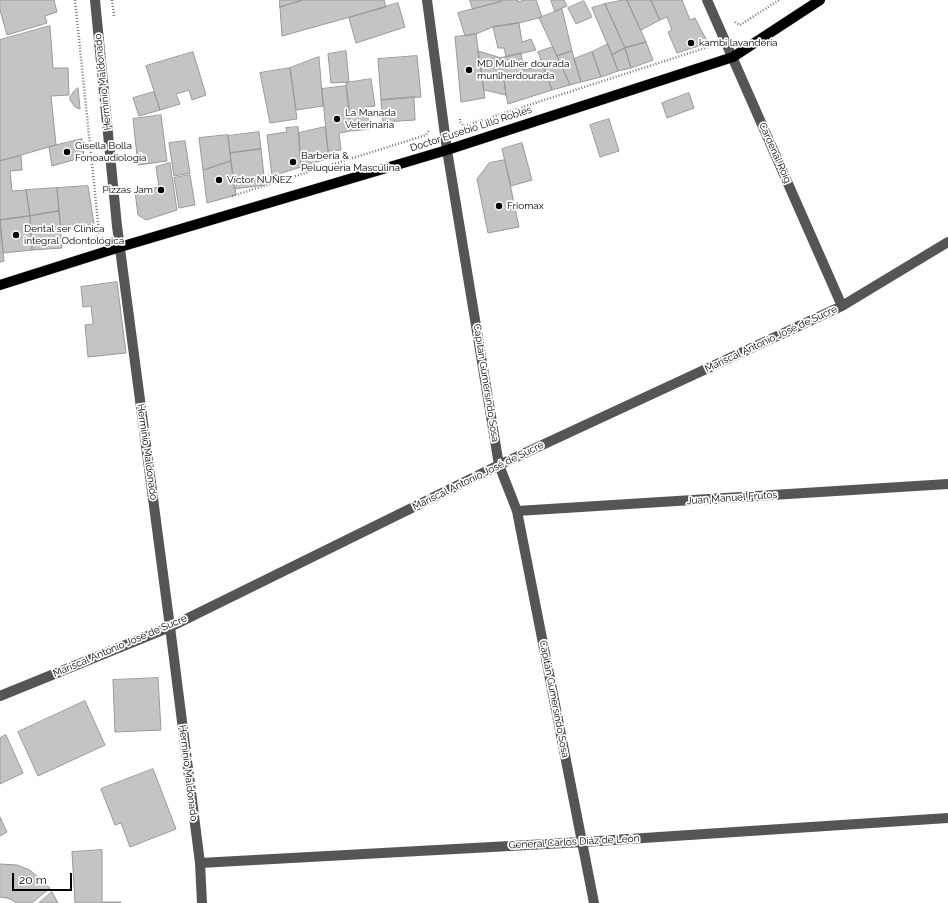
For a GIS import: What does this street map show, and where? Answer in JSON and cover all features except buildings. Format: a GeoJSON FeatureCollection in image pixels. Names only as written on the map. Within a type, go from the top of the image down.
{"type":"FeatureCollection","features":[{"type":"Feature","properties":{"kind":"main road","name":"Doctor Eusebio Lillo Robles"},"geometry":{"type":"LineString","coordinates":[[0,285],[120,247],[447,150],[733,57],[820,0]]}},
{"type":"Feature","properties":{"kind":"street","name":"Herminio Maldonado"},"geometry":{"type":"LineString","coordinates":[[95,0],[117,226],[200,863],[202,903]]}},
{"type":"Feature","properties":{"kind":"street","name":"Capitán Gumersindo Sosa"},"geometry":{"type":"LineString","coordinates":[[427,0],[447,150],[499,465],[517,511],[594,903]]}},
{"type":"Feature","properties":{"kind":"street","name":"Cardenal Roig"},"geometry":{"type":"LineString","coordinates":[[707,0],[842,306]]}},
{"type":"Feature","properties":{"kind":"street","name":"Mariscal Antonio José de Sucre"},"geometry":{"type":"LineString","coordinates":[[0,696],[170,627],[499,465],[842,306],[948,242]]}},
{"type":"Feature","properties":{"kind":"street","name":"Juan Manuel Frutos"},"geometry":{"type":"LineString","coordinates":[[517,511],[948,484]]}},
{"type":"Feature","properties":{"kind":"street","name":"General Carlos Diáz de León"},"geometry":{"type":"LineString","coordinates":[[200,863],[583,842],[948,818]]}},
{"type":"Feature","properties":{"kind":"path"},"geometry":{"type":"LineString","coordinates":[[75,0],[99,232],[96,239],[88,241]]}},
{"type":"Feature","properties":{"kind":"path"},"geometry":{"type":"LineString","coordinates":[[733,18],[736,24],[740,25],[779,0]]}},
{"type":"Feature","properties":{"kind":"path"},"geometry":{"type":"LineString","coordinates":[[464,126],[708,46],[710,43],[706,36]]}},
{"type":"Feature","properties":{"kind":"path"},"geometry":{"type":"LineString","coordinates":[[231,196],[426,135],[428,130]]}},
{"type":"Feature","properties":{"kind":"place","name":"kambi lavandería"},"geometry":{"type":"Point","coordinates":[691,43]}},
{"type":"Feature","properties":{"kind":"place","name":"MD Mulher dourada munlherdourada"},"geometry":{"type":"Point","coordinates":[469,70]}},
{"type":"Feature","properties":{"kind":"place","name":"La Manada Veterinaria"},"geometry":{"type":"Point","coordinates":[337,119]}},
{"type":"Feature","properties":{"kind":"place","name":"Gisella Bolla Fonoaudiología"},"geometry":{"type":"Point","coordinates":[67,152]}},
{"type":"Feature","properties":{"kind":"place","name":"Barbería & Peluquería Masculina"},"geometry":{"type":"Point","coordinates":[293,162]}},
{"type":"Feature","properties":{"kind":"place","name":"Víctor NÚÑEZ"},"geometry":{"type":"Point","coordinates":[219,180]}},
{"type":"Feature","properties":{"kind":"place","name":"Pizzas Jam"},"geometry":{"type":"Point","coordinates":[161,190]}},
{"type":"Feature","properties":{"kind":"place","name":"Friomax"},"geometry":{"type":"Point","coordinates":[499,206]}},
{"type":"Feature","properties":{"kind":"place","name":"Dental ser Clínica integral Odontológica"},"geometry":{"type":"Point","coordinates":[16,235]}}]}
